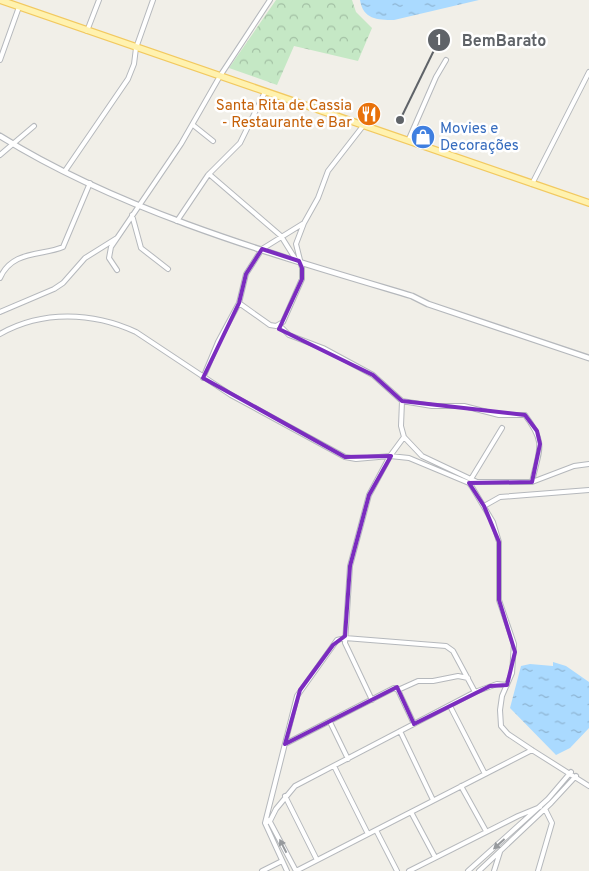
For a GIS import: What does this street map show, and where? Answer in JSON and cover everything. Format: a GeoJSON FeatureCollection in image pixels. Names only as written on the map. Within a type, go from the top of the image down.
{"type":"FeatureCollection","features":[{"type":"Feature","properties":{"kind":"main road"},"geometry":{"type":"LineString","coordinates":[[0,0],[589,203]]}},
{"type":"Feature","properties":{"kind":"street"},"geometry":{"type":"LineString","coordinates":[[87,31],[99,0]]}},
{"type":"Feature","properties":{"kind":"street"},"geometry":{"type":"LineString","coordinates":[[65,171],[121,93],[133,67],[136,48],[153,0]]}},
{"type":"Feature","properties":{"kind":"street"},"geometry":{"type":"LineString","coordinates":[[117,270],[109,258],[109,252],[193,125],[220,76],[270,0]]}},
{"type":"Feature","properties":{"kind":"street"},"geometry":{"type":"LineString","coordinates":[[0,60],[19,7]]}},
{"type":"Feature","properties":{"kind":"street"},"geometry":{"type":"LineString","coordinates":[[408,141],[436,77],[446,60]]}},
{"type":"Feature","properties":{"kind":"street"},"geometry":{"type":"LineString","coordinates":[[532,184],[589,72]]}},
{"type":"Feature","properties":{"kind":"street"},"geometry":{"type":"LineString","coordinates":[[177,221],[209,174],[240,143],[265,92]]}},
{"type":"Feature","properties":{"kind":"street"},"geometry":{"type":"LineString","coordinates":[[193,125],[213,141]]}},
{"type":"Feature","properties":{"kind":"street"},"geometry":{"type":"LineString","coordinates":[[0,155],[34,126]]}},
{"type":"Feature","properties":{"kind":"street"},"geometry":{"type":"LineString","coordinates":[[279,325],[286,316],[302,279],[296,244],[304,223],[318,198],[328,171],[363,126]]}},
{"type":"Feature","properties":{"kind":"street"},"geometry":{"type":"LineString","coordinates":[[0,136],[65,171],[177,221],[412,296],[428,304],[589,358]]}},
{"type":"Feature","properties":{"kind":"street"},"geometry":{"type":"LineString","coordinates":[[209,174],[281,236],[298,260]]}},
{"type":"Feature","properties":{"kind":"street"},"geometry":{"type":"LineString","coordinates":[[0,278],[6,268],[23,257],[63,246],[90,183]]}},
{"type":"Feature","properties":{"kind":"street"},"geometry":{"type":"LineString","coordinates":[[132,215],[141,248],[168,269]]}},
{"type":"Feature","properties":{"kind":"street"},"geometry":{"type":"LineString","coordinates":[[203,378],[218,342],[240,303],[246,274],[262,249],[304,223]]}},
{"type":"Feature","properties":{"kind":"street"},"geometry":{"type":"LineString","coordinates":[[0,312],[54,289],[63,283],[85,258],[118,238]]}},
{"type":"Feature","properties":{"kind":"street"},"geometry":{"type":"LineString","coordinates":[[240,303],[270,325],[279,325],[290,335],[323,348],[373,375],[402,402],[432,406],[464,406],[498,415],[525,415],[537,431],[540,439],[532,482]]}},
{"type":"Feature","properties":{"kind":"street"},"geometry":{"type":"LineString","coordinates":[[0,334],[21,324],[57,316],[101,320],[136,332],[203,378],[345,457],[356,459],[390,456],[409,458],[469,483],[484,506],[496,530],[500,555],[499,600],[515,652],[512,673],[500,710],[501,726],[508,734],[570,772],[589,786]]}},
{"type":"Feature","properties":{"kind":"street"},"geometry":{"type":"LineString","coordinates":[[402,402],[401,426],[404,437],[422,456],[480,482],[532,482],[574,466],[589,464]]}},
{"type":"Feature","properties":{"kind":"street"},"geometry":{"type":"LineString","coordinates":[[469,483],[502,428]]}},
{"type":"Feature","properties":{"kind":"street"},"geometry":{"type":"LineString","coordinates":[[372,700],[345,642],[350,566],[370,495],[390,456],[404,437]]}},
{"type":"Feature","properties":{"kind":"street"},"geometry":{"type":"LineString","coordinates":[[484,506],[500,497],[589,490]]}},
{"type":"Feature","properties":{"kind":"street"},"geometry":{"type":"LineString","coordinates":[[287,871],[265,823],[300,690],[333,645],[341,638],[345,638],[446,646],[453,651],[475,692]]}},
{"type":"Feature","properties":{"kind":"street"},"geometry":{"type":"LineString","coordinates":[[285,744],[394,688],[398,690],[418,681],[433,681],[458,676],[468,679]]}},
{"type":"Feature","properties":{"kind":"street"},"geometry":{"type":"LineString","coordinates":[[265,823],[270,821],[285,796],[295,786],[475,692],[497,684],[507,685]]}},
{"type":"Feature","properties":{"kind":"street"},"geometry":{"type":"LineString","coordinates":[[398,690],[414,724]]}},
{"type":"Feature","properties":{"kind":"street"},"geometry":{"type":"LineString","coordinates":[[450,706],[484,774]]}},
{"type":"Feature","properties":{"kind":"street"},"geometry":{"type":"LineString","coordinates":[[330,722],[348,759]]}},
{"type":"Feature","properties":{"kind":"street"},"geometry":{"type":"LineString","coordinates":[[400,732],[434,800]]}},
{"type":"Feature","properties":{"kind":"street"},"geometry":{"type":"LineString","coordinates":[[267,816],[296,871],[532,750]]}},
{"type":"Feature","properties":{"kind":"street"},"geometry":{"type":"LineString","coordinates":[[334,766],[368,834]]}},
{"type":"Feature","properties":{"kind":"street"},"geometry":{"type":"LineString","coordinates":[[468,871],[540,807],[570,772]]}},
{"type":"Feature","properties":{"kind":"street"},"geometry":{"type":"LineString","coordinates":[[478,871],[545,809],[576,776]]}},
{"type":"Feature","properties":{"kind":"street"},"geometry":{"type":"LineString","coordinates":[[461,786],[486,832]]}},
{"type":"Feature","properties":{"kind":"street"},"geometry":{"type":"LineString","coordinates":[[285,796],[318,860]]}},
{"type":"Feature","properties":{"kind":"street"},"geometry":{"type":"LineString","coordinates":[[408,871],[540,807]]}},
{"type":"Feature","properties":{"kind":"street"},"geometry":{"type":"LineString","coordinates":[[538,871],[552,823],[545,809]]}},
{"type":"Feature","properties":{"kind":"street"},"geometry":{"type":"LineString","coordinates":[[411,812],[435,857]]}},
{"type":"Feature","properties":{"kind":"street"},"geometry":{"type":"LineString","coordinates":[[376,830],[397,871]]}},
{"type":"Feature","properties":{"kind":"street"},"geometry":{"type":"LineString","coordinates":[[494,871],[501,850]]}},
{"type":"Feature","properties":{"kind":"street"},"geometry":{"type":"LineString","coordinates":[[262,871],[282,861]]}},
{"type":"Feature","properties":{"kind":"highlighted area"},"geometry":{"type":"Polygon","coordinates":[[[262,249],[299,261],[302,268],[302,279],[279,329],[373,375],[402,401],[525,415],[537,431],[540,444],[532,482],[469,483],[484,506],[499,542],[499,600],[515,652],[507,685],[490,686],[414,724],[397,687],[285,744],[300,690],[333,645],[345,636],[350,566],[369,495],[391,456],[345,457],[203,378],[239,303],[246,274],[262,249]]]}},
{"type":"Feature","properties":{"kind":"green space"},"geometry":{"type":"Polygon","coordinates":[[[276,0],[352,0],[356,12],[372,28],[358,61],[294,46],[277,85],[229,68],[276,0]]]}},
{"type":"Feature","properties":{"kind":"water"},"geometry":{"type":"Polygon","coordinates":[[[360,0],[479,0],[394,20],[382,20],[368,15],[364,11],[360,0]]]}},
{"type":"Feature","properties":{"kind":"water"},"geometry":{"type":"Polygon","coordinates":[[[553,662],[566,666],[589,682],[589,728],[570,748],[556,755],[510,708],[521,666],[530,664],[553,666],[553,662]]]}},
{"type":"Feature","properties":{"kind":"place","name":"Santa Rita de Cassia - Restaurante e Bar"},"geometry":{"type":"Point","coordinates":[369,114]}},
{"type":"Feature","properties":{"kind":"place","name":"BemBarato"},"geometry":{"type":"Point","coordinates":[400,120]}},
{"type":"Feature","properties":{"kind":"place","name":"Movies e Decorações"},"geometry":{"type":"Point","coordinates":[423,137]}}]}
